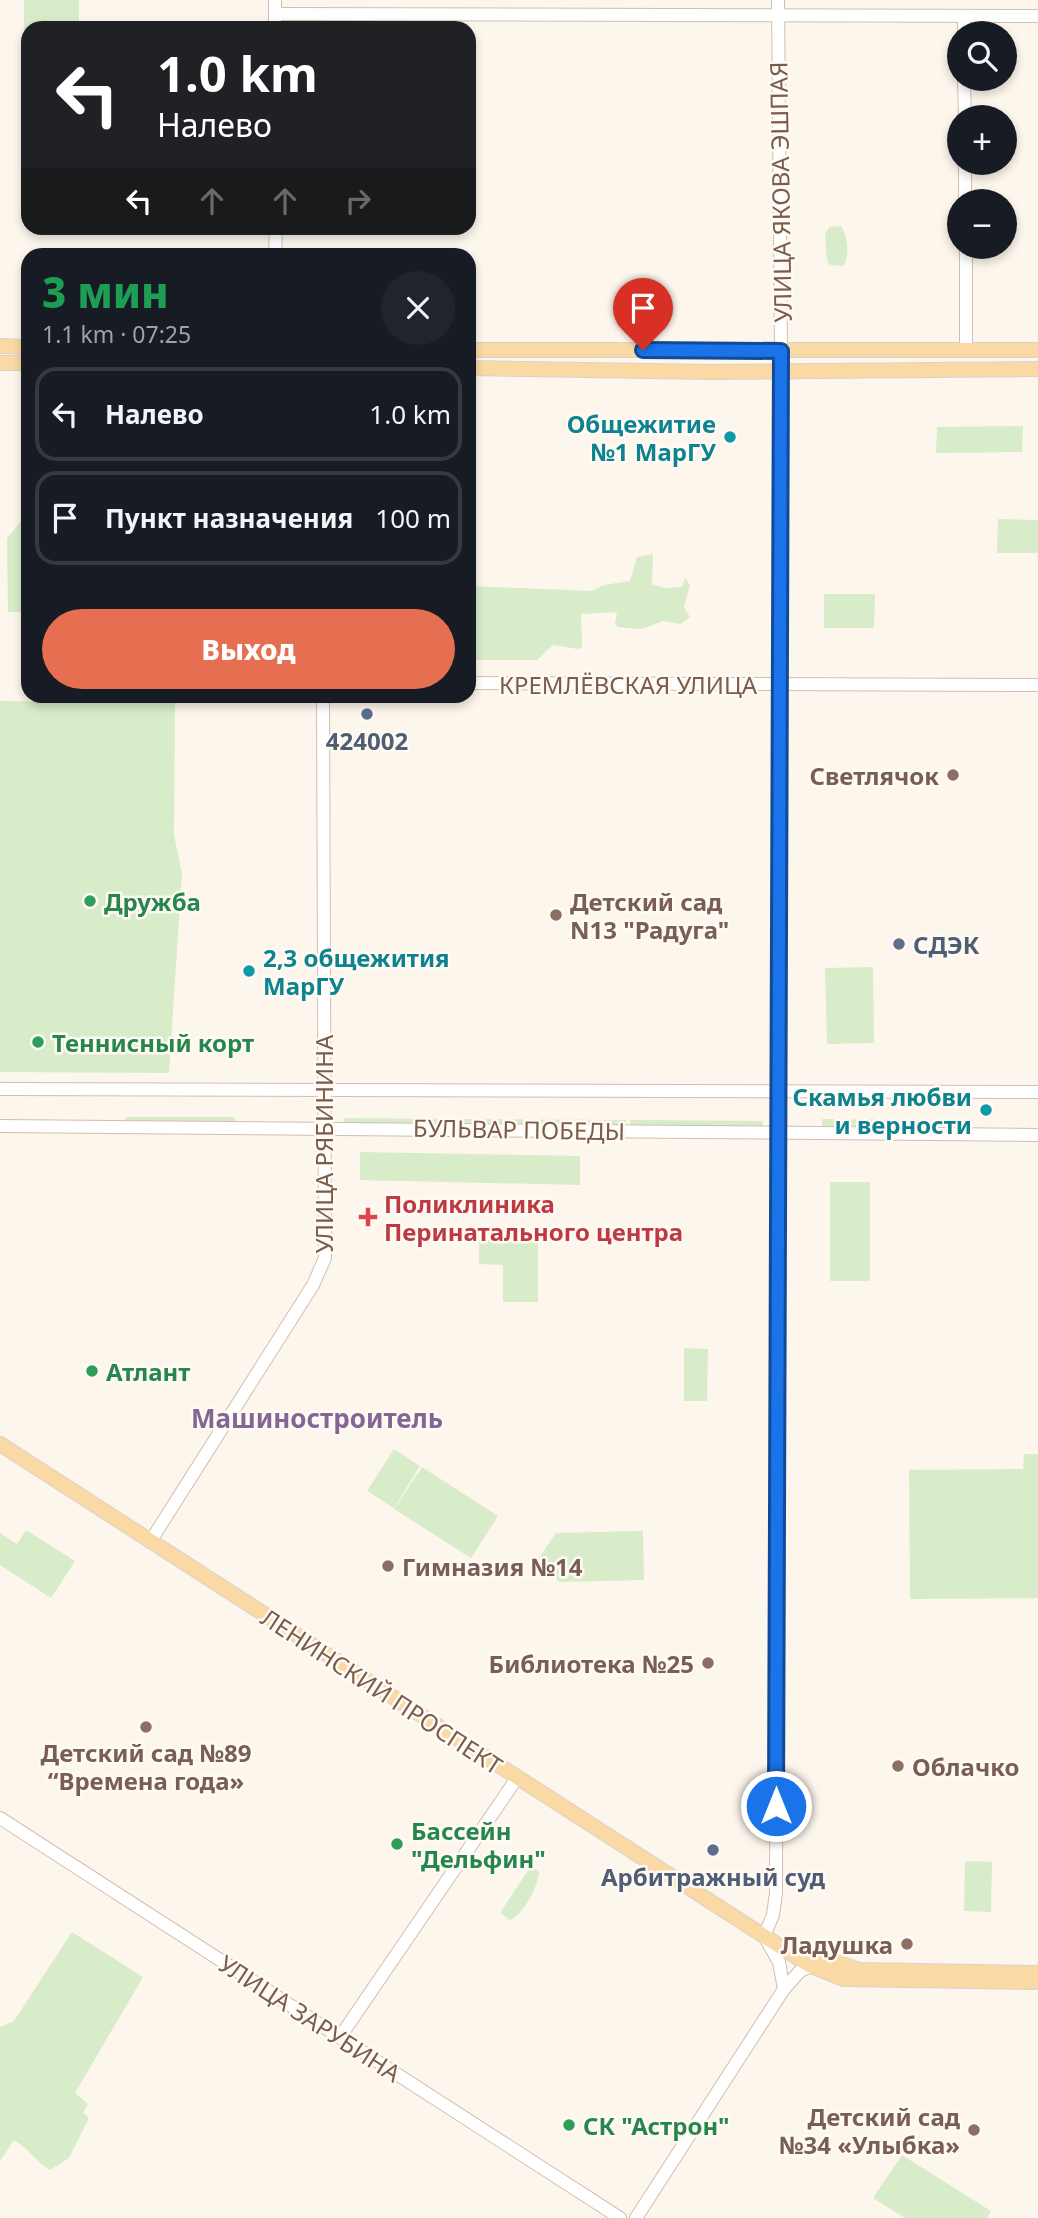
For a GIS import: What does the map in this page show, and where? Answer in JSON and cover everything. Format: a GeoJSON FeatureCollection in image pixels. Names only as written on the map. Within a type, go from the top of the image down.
{"type":"FeatureCollection","features":[{"type":"Feature","properties":{"kind":"main road"},"geometry":{"type":"LineString","coordinates":[[0,346],[21,347]]}},
{"type":"Feature","properties":{"kind":"main road"},"geometry":{"type":"LineString","coordinates":[[476,350],[1038,350]]}},
{"type":"Feature","properties":{"kind":"main road","name":"УЛИЦА ЯКОВА ЭШПАЯ"},"geometry":{"type":"LineString","coordinates":[[781,351],[781,372]]}},
{"type":"Feature","properties":{"kind":"main road"},"geometry":{"type":"LineString","coordinates":[[0,363],[21,363]]}},
{"type":"Feature","properties":{"kind":"main road"},"geometry":{"type":"LineString","coordinates":[[476,368],[781,372],[1038,369]]}},
{"type":"Feature","properties":{"kind":"main road","name":"ЛЕНИНСКИЙ ПРОСПЕКТ"},"geometry":{"type":"LineString","coordinates":[[0,1444],[808,1965],[844,1979],[1038,1982]]}},
{"type":"Feature","properties":{"kind":"main road","name":"ЛЕНИНСКИЙ ПРОСПЕКТ"},"geometry":{"type":"LineString","coordinates":[[764,1936],[859,1970],[1038,1973]]}},
{"type":"Feature","properties":{"kind":"street"},"geometry":{"type":"LineString","coordinates":[[275,0],[275,21]]}},
{"type":"Feature","properties":{"kind":"street","name":"УЛИЦА ЯКОВА ЭШПАЯ"},"geometry":{"type":"LineString","coordinates":[[778,0],[781,351]]}},
{"type":"Feature","properties":{"kind":"street"},"geometry":{"type":"LineString","coordinates":[[275,14],[1038,16]]}},
{"type":"Feature","properties":{"kind":"street"},"geometry":{"type":"LineString","coordinates":[[964,16],[964,21]]}},
{"type":"Feature","properties":{"kind":"street"},"geometry":{"type":"LineString","coordinates":[[966,259],[966,351]]}},
{"type":"Feature","properties":{"kind":"street","name":"УЛИЦА ЯКОВА ЭШПАЯ"},"geometry":{"type":"LineString","coordinates":[[764,1936],[773,1915],[776,1893],[781,372]]}},
{"type":"Feature","properties":{"kind":"street","name":"КРЕМЛЁВСКАЯ УЛИЦА"},"geometry":{"type":"LineString","coordinates":[[476,683],[1038,685]]}},
{"type":"Feature","properties":{"kind":"street","name":"УЛИЦА РЯБИНИНА"},"geometry":{"type":"LineString","coordinates":[[150,1542],[321,1272],[325,1258],[323,703]]}},
{"type":"Feature","properties":{"kind":"street","name":"БУЛЬВАР ПОБЕДЫ"},"geometry":{"type":"LineString","coordinates":[[0,1089],[1038,1092]]}},
{"type":"Feature","properties":{"kind":"street","name":"БУЛЬВАР ПОБЕДЫ"},"geometry":{"type":"LineString","coordinates":[[0,1126],[1038,1135]]}},
{"type":"Feature","properties":{"kind":"street"},"geometry":{"type":"LineString","coordinates":[[340,2037],[517,1778]]}},
{"type":"Feature","properties":{"kind":"street","name":"УЛИЦА ЗАРУБИНА"},"geometry":{"type":"LineString","coordinates":[[0,1818],[620,2218]]}},
{"type":"Feature","properties":{"kind":"street"},"geometry":{"type":"LineString","coordinates":[[764,1936],[779,1962],[784,1989]]}},
{"type":"Feature","properties":{"kind":"street"},"geometry":{"type":"LineString","coordinates":[[636,2218],[784,1989],[808,1965],[859,1970]]}},
{"type":"Feature","properties":{"kind":"green space"},"geometry":{"type":"Polygon","coordinates":[[[24,0],[79,0],[79,21],[24,21],[24,0]]]}},
{"type":"Feature","properties":{"kind":"green space"},"geometry":{"type":"Polygon","coordinates":[[[841,226],[847,241],[847,257],[843,266],[830,265],[827,260],[825,235],[829,227],[841,226]]]}},
{"type":"Feature","properties":{"kind":"green space"},"geometry":{"type":"Polygon","coordinates":[[[1023,426],[1022,452],[936,453],[937,427],[1023,426]]]}},
{"type":"Feature","properties":{"kind":"green space"},"geometry":{"type":"Polygon","coordinates":[[[998,519],[1038,520],[1038,553],[997,553],[998,519]]]}},
{"type":"Feature","properties":{"kind":"green space"},"geometry":{"type":"Polygon","coordinates":[[[21,522],[21,612],[8,612],[7,538],[21,522]]]}},
{"type":"Feature","properties":{"kind":"green space"},"geometry":{"type":"Polygon","coordinates":[[[653,554],[652,584],[664,588],[682,587],[685,578],[690,585],[684,607],[690,617],[681,624],[663,621],[642,629],[618,627],[615,624],[617,612],[581,614],[582,647],[578,649],[553,645],[537,660],[476,660],[476,586],[592,591],[604,585],[630,581],[637,557],[653,554]]]}},
{"type":"Feature","properties":{"kind":"green space"},"geometry":{"type":"Polygon","coordinates":[[[824,594],[875,594],[874,628],[824,628],[824,594]]]}},
{"type":"Feature","properties":{"kind":"green space","name":"Дружба"},"geometry":{"type":"Polygon","coordinates":[[[0,701],[175,703],[174,835],[182,873],[169,1073],[0,1072],[0,701]]]}},
{"type":"Feature","properties":{"kind":"green space"},"geometry":{"type":"Polygon","coordinates":[[[873,967],[874,1043],[827,1044],[825,968],[873,967]]]}},
{"type":"Feature","properties":{"kind":"green space"},"geometry":{"type":"Polygon","coordinates":[[[125,1117],[235,1117],[235,1124],[125,1124],[125,1117]]]}},
{"type":"Feature","properties":{"kind":"green space"},"geometry":{"type":"Polygon","coordinates":[[[344,1118],[452,1119],[452,1123],[344,1123],[344,1118]]]}},
{"type":"Feature","properties":{"kind":"green space"},"geometry":{"type":"Polygon","coordinates":[[[456,1119],[626,1120],[626,1125],[456,1124],[456,1119]]]}},
{"type":"Feature","properties":{"kind":"green space"},"geometry":{"type":"Polygon","coordinates":[[[822,1119],[929,1120],[929,1127],[822,1126],[822,1119]]]}},
{"type":"Feature","properties":{"kind":"green space"},"geometry":{"type":"Polygon","coordinates":[[[630,1120],[763,1121],[763,1126],[630,1125],[630,1120]]]}},
{"type":"Feature","properties":{"kind":"green space"},"geometry":{"type":"Polygon","coordinates":[[[360,1152],[580,1156],[580,1185],[360,1180],[360,1152]]]}},
{"type":"Feature","properties":{"kind":"green space"},"geometry":{"type":"Polygon","coordinates":[[[830,1182],[870,1182],[870,1281],[830,1281],[830,1182]]]}},
{"type":"Feature","properties":{"kind":"green space"},"geometry":{"type":"Polygon","coordinates":[[[479,1240],[538,1240],[538,1302],[503,1302],[503,1265],[479,1264],[479,1240]]]}},
{"type":"Feature","properties":{"kind":"green space"},"geometry":{"type":"Polygon","coordinates":[[[684,1348],[708,1349],[707,1401],[684,1401],[684,1348]]]}},
{"type":"Feature","properties":{"kind":"green space"},"geometry":{"type":"Polygon","coordinates":[[[394,1449],[420,1466],[394,1508],[367,1491],[394,1449]]]}},
{"type":"Feature","properties":{"kind":"green space"},"geometry":{"type":"Polygon","coordinates":[[[1024,1454],[1038,1454],[1038,1598],[910,1599],[909,1470],[1023,1469],[1024,1454]]]}},
{"type":"Feature","properties":{"kind":"green space"},"geometry":{"type":"Polygon","coordinates":[[[422,1467],[498,1516],[471,1558],[394,1509],[422,1467]]]}},
{"type":"Feature","properties":{"kind":"green space"},"geometry":{"type":"Polygon","coordinates":[[[26,1530],[75,1561],[51,1598],[0,1565],[0,1533],[17,1544],[26,1530]]]}},
{"type":"Feature","properties":{"kind":"green space"},"geometry":{"type":"Polygon","coordinates":[[[643,1531],[644,1580],[559,1582],[538,1559],[556,1533],[643,1531]]]}},
{"type":"Feature","properties":{"kind":"green space"},"geometry":{"type":"Polygon","coordinates":[[[519,1856],[539,1872],[529,1899],[510,1920],[500,1913],[529,1869],[517,1861],[519,1856]]]}},
{"type":"Feature","properties":{"kind":"green space"},"geometry":{"type":"Polygon","coordinates":[[[965,1861],[992,1862],[991,1912],[964,1911],[965,1861]]]}},
{"type":"Feature","properties":{"kind":"green space"},"geometry":{"type":"Polygon","coordinates":[[[72,1932],[143,1977],[75,2093],[88,2104],[83,2113],[89,2118],[69,2158],[50,2170],[14,2140],[0,2161],[0,2027],[14,2021],[72,1932]]]}},
{"type":"Feature","properties":{"kind":"green space"},"geometry":{"type":"Polygon","coordinates":[[[902,2155],[991,2211],[987,2218],[905,2218],[873,2198],[902,2155]]]}},
{"type":"Feature","properties":{"kind":"place","name":"Общежитие №1 МарГУ"},"geometry":{"type":"Point","coordinates":[730,437]}},
{"type":"Feature","properties":{"kind":"place","name":"424002"},"geometry":{"type":"Point","coordinates":[367,714]}},
{"type":"Feature","properties":{"kind":"place","name":"Светлячок"},"geometry":{"type":"Point","coordinates":[953,775]}},
{"type":"Feature","properties":{"kind":"place","name":"Дружба"},"geometry":{"type":"Point","coordinates":[90,901]}},
{"type":"Feature","properties":{"kind":"place","name":"Детский сад N13 \"Радуга\""},"geometry":{"type":"Point","coordinates":[556,915]}},
{"type":"Feature","properties":{"kind":"place","name":"СДЭК"},"geometry":{"type":"Point","coordinates":[899,944]}},
{"type":"Feature","properties":{"kind":"place","name":"2,3 общежития МарГУ"},"geometry":{"type":"Point","coordinates":[249,971]}},
{"type":"Feature","properties":{"kind":"place","name":"Теннисный корт"},"geometry":{"type":"Point","coordinates":[38,1042]}},
{"type":"Feature","properties":{"kind":"place","name":"Скамья любви и верности"},"geometry":{"type":"Point","coordinates":[986,1110]}},
{"type":"Feature","properties":{"kind":"place","name":"Поликлиника Перинатального центра"},"geometry":{"type":"Point","coordinates":[368,1217]}},
{"type":"Feature","properties":{"kind":"place","name":"Атлант"},"geometry":{"type":"Point","coordinates":[92,1371]}},
{"type":"Feature","properties":{"kind":"place","name":"Гимназия №14"},"geometry":{"type":"Point","coordinates":[388,1566]}},
{"type":"Feature","properties":{"kind":"place","name":"Библиотека №25"},"geometry":{"type":"Point","coordinates":[708,1663]}},
{"type":"Feature","properties":{"kind":"place","name":"Детский сад №89 “Времена года»"},"geometry":{"type":"Point","coordinates":[146,1727]}},
{"type":"Feature","properties":{"kind":"place","name":"Облачко"},"geometry":{"type":"Point","coordinates":[898,1766]}},
{"type":"Feature","properties":{"kind":"place","name":"Бассейн \"Дельфин\""},"geometry":{"type":"Point","coordinates":[397,1844]}},
{"type":"Feature","properties":{"kind":"place","name":"Арбитражный суд"},"geometry":{"type":"Point","coordinates":[713,1850]}},
{"type":"Feature","properties":{"kind":"place","name":"Ладушка"},"geometry":{"type":"Point","coordinates":[907,1944]}},
{"type":"Feature","properties":{"kind":"place","name":"СК \"Астрон\""},"geometry":{"type":"Point","coordinates":[569,2125]}},
{"type":"Feature","properties":{"kind":"place","name":"Детский сад №34 «Улыбка»"},"geometry":{"type":"Point","coordinates":[974,2130]}},
{"type":"Feature","properties":{"kind":"district","name":"Машиностроитель"},"geometry":{"type":"Point","coordinates":[317,1418]}},
{"type":"Feature","properties":{"kind":"route"},"geometry":{"type":"LineString","coordinates":[[643,350],[781,351],[776,1806]]}}]}
